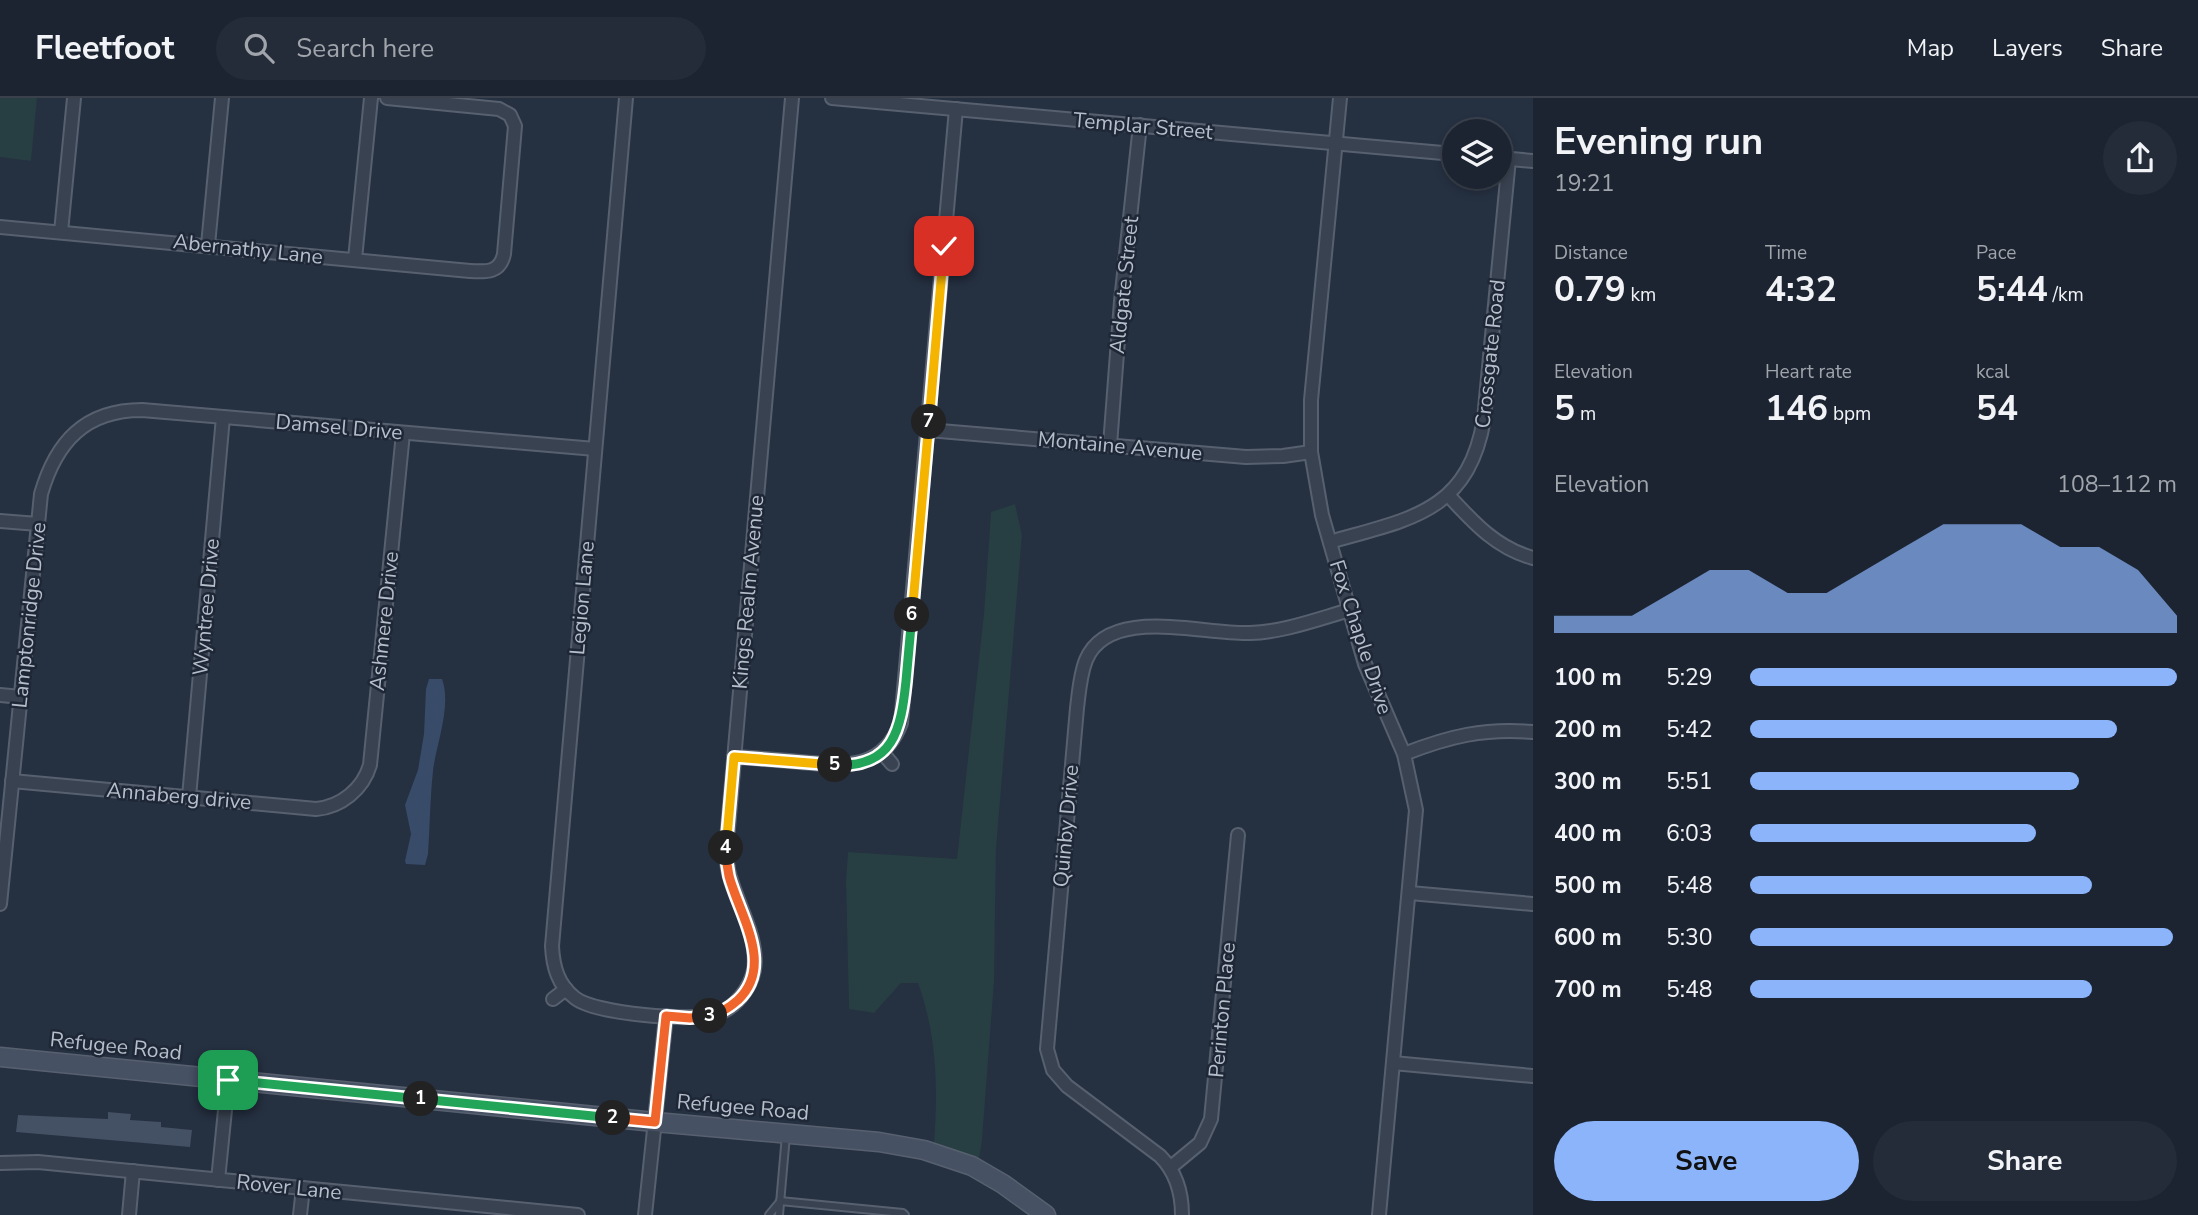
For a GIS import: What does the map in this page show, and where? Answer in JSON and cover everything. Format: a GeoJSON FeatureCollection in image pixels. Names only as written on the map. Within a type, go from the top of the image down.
{"type":"FeatureCollection","features":[{"type":"Feature","properties":{"kind":"street"},"geometry":{"type":"LineString","coordinates":[[61,232],[74,98]]}},
{"type":"Feature","properties":{"kind":"street"},"geometry":{"type":"LineString","coordinates":[[208,245],[222,98]]}},
{"type":"Feature","properties":{"kind":"street"},"geometry":{"type":"LineString","coordinates":[[355,259],[371,98]]}},
{"type":"Feature","properties":{"kind":"street","name":"Abernathy Lane"},"geometry":{"type":"LineString","coordinates":[[0,227],[470,271],[486,272],[495,269],[504,254],[513,119],[499,109],[387,98]]}},
{"type":"Feature","properties":{"kind":"street","name":"Legion Lane"},"geometry":{"type":"LineString","coordinates":[[566,989],[557,976],[552,946],[626,98]]}},
{"type":"Feature","properties":{"kind":"street","name":"Kings Realm Avenue"},"geometry":{"type":"LineString","coordinates":[[666,1016],[690,1018],[719,1014],[742,996],[754,969],[751,940],[729,875],[726,850],[792,98]]}},
{"type":"Feature","properties":{"kind":"street","name":"Templar Street"},"geometry":{"type":"LineString","coordinates":[[832,98],[1442,153]]}},
{"type":"Feature","properties":{"kind":"street","name":"Fox Chaple Drive"},"geometry":{"type":"LineString","coordinates":[[1340,98],[1311,400],[1311,452],[1322,515],[1366,664],[1404,754],[1416,810],[1379,1215]]}},
{"type":"Feature","properties":{"kind":"street"},"geometry":{"type":"LineString","coordinates":[[734,757],[839,766],[862,763],[882,752],[897,734],[903,712],[956,109]]}},
{"type":"Feature","properties":{"kind":"street","name":"Aldgate Street"},"geometry":{"type":"LineString","coordinates":[[1110,445],[1121,300],[1140,125]]}},
{"type":"Feature","properties":{"kind":"street"},"geometry":{"type":"LineString","coordinates":[[1512,160],[1533,161]]}},
{"type":"Feature","properties":{"kind":"street","name":"Crossgate Road"},"geometry":{"type":"LineString","coordinates":[[1330,542],[1426,512],[1448,495],[1468,471],[1480,440],[1502,189]]}},
{"type":"Feature","properties":{"kind":"street","name":"Damsel Drive"},"geometry":{"type":"LineString","coordinates":[[86,424],[99,417],[128,410],[595,449]]}},
{"type":"Feature","properties":{"kind":"street","name":"Wyntree Drive"},"geometry":{"type":"LineString","coordinates":[[189,797],[223,417]]}},
{"type":"Feature","properties":{"kind":"street","name":"Lamptonridge Drive"},"geometry":{"type":"LineString","coordinates":[[0,904],[41,494],[55,457],[69,438],[86,424]]}},
{"type":"Feature","properties":{"kind":"street","name":"Montaine Avenue"},"geometry":{"type":"LineString","coordinates":[[928,430],[1246,457],[1311,452]]}},
{"type":"Feature","properties":{"kind":"street","name":"Ashmere Drive"},"geometry":{"type":"LineString","coordinates":[[344,799],[362,782],[370,765],[403,433]]}},
{"type":"Feature","properties":{"kind":"street"},"geometry":{"type":"LineString","coordinates":[[1448,495],[1495,542],[1533,558]]}},
{"type":"Feature","properties":{"kind":"street"},"geometry":{"type":"LineString","coordinates":[[0,521],[38,524]]}},
{"type":"Feature","properties":{"kind":"street","name":"Quinby Drive"},"geometry":{"type":"LineString","coordinates":[[1171,1167],[1067,1086],[1053,1070],[1047,1049],[1074,735],[1083,669],[1091,651],[1105,637],[1130,627],[1253,633],[1301,624],[1350,610]]}},
{"type":"Feature","properties":{"kind":"street"},"geometry":{"type":"LineString","coordinates":[[0,695],[21,697]]}},
{"type":"Feature","properties":{"kind":"street"},"geometry":{"type":"LineString","coordinates":[[1404,754],[1460,735],[1487,730],[1533,732]]}},
{"type":"Feature","properties":{"kind":"street"},"geometry":{"type":"LineString","coordinates":[[882,752],[892,764]]}},
{"type":"Feature","properties":{"kind":"street","name":"Annaberg drive"},"geometry":{"type":"LineString","coordinates":[[12,781],[316,809],[329,807],[344,799]]}},
{"type":"Feature","properties":{"kind":"street","name":"Perinton Place"},"geometry":{"type":"LineString","coordinates":[[1171,1167],[1200,1143],[1211,1119],[1238,835]]}},
{"type":"Feature","properties":{"kind":"street"},"geometry":{"type":"LineString","coordinates":[[1410,893],[1533,904]]}},
{"type":"Feature","properties":{"kind":"street"},"geometry":{"type":"LineString","coordinates":[[553,999],[566,989],[576,999],[597,1008],[666,1016],[645,1215]]}},
{"type":"Feature","properties":{"kind":"street","name":"Refugee Road"},"geometry":{"type":"LineString","coordinates":[[0,1057],[879,1142],[950,1157],[972,1166],[1003,1184],[1046,1215]]}},
{"type":"Feature","properties":{"kind":"street"},"geometry":{"type":"LineString","coordinates":[[1393,1063],[1533,1076]]}},
{"type":"Feature","properties":{"kind":"street"},"geometry":{"type":"LineString","coordinates":[[218,1180],[228,1080]]}},
{"type":"Feature","properties":{"kind":"street","name":"Rover Lane"},"geometry":{"type":"LineString","coordinates":[[0,1163],[20,1161],[133,1171],[303,1188],[472,1210],[578,1215]]}},
{"type":"Feature","properties":{"kind":"street"},"geometry":{"type":"LineString","coordinates":[[1171,1167],[1180,1195],[1182,1215]]}},
{"type":"Feature","properties":{"kind":"street"},"geometry":{"type":"LineString","coordinates":[[129,1215],[133,1171]]}},
{"type":"Feature","properties":{"kind":"street"},"geometry":{"type":"LineString","coordinates":[[300,1215],[303,1188]]}},
{"type":"Feature","properties":{"kind":"lane"},"geometry":{"type":"LineString","coordinates":[[779,1215],[786,1133]]}},
{"type":"Feature","properties":{"kind":"lane"},"geometry":{"type":"LineString","coordinates":[[769,1215],[780,1201]]}},
{"type":"Feature","properties":{"kind":"lane"},"geometry":{"type":"LineString","coordinates":[[780,1201],[905,1215]]}},
{"type":"Feature","properties":{"kind":"green space"},"geometry":{"type":"Polygon","coordinates":[[[0,98],[37,98],[31,161],[0,157],[0,98]]]}},
{"type":"Feature","properties":{"kind":"green space"},"geometry":{"type":"Polygon","coordinates":[[[1015,504],[1022,535],[996,849],[994,982],[979,1159],[934,1143],[935,1062],[929,1023],[918,983],[901,983],[874,1013],[849,1009],[846,881],[848,852],[957,859],[984,613],[991,512],[1015,504]]]}},
{"type":"Feature","properties":{"kind":"water"},"geometry":{"type":"Polygon","coordinates":[[[429,679],[442,679],[445,701],[433,771],[428,854],[425,865],[406,864],[411,834],[405,805],[418,770],[429,679]]]}},
{"type":"Feature","properties":{"kind":"building"},"geometry":{"type":"Polygon","coordinates":[[[108,1112],[131,1114],[130,1120],[161,1122],[161,1127],[192,1130],[190,1147],[16,1132],[18,1115],[108,1119],[108,1112]]]}},
{"type":"Feature","properties":{"kind":"route"},"geometry":{"type":"LineString","coordinates":[[228,1080],[655,1122],[666,1016],[690,1018],[719,1014],[742,996],[754,969],[751,940],[729,875],[726,850],[734,757],[839,766],[862,763],[882,752],[890,744],[901,723],[944,246]]}}]}
